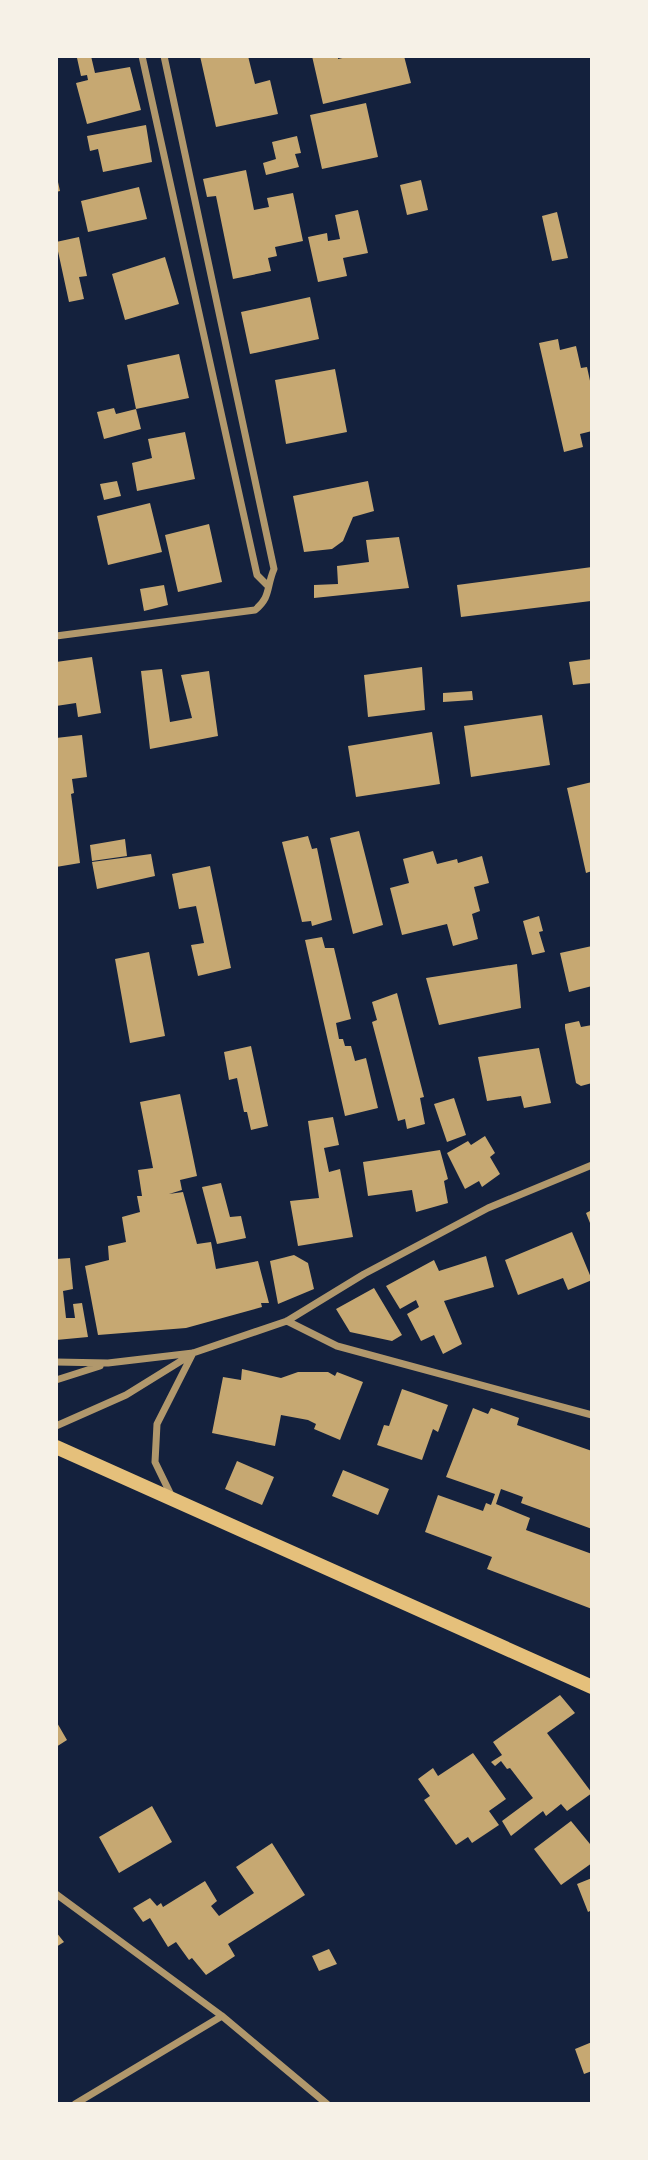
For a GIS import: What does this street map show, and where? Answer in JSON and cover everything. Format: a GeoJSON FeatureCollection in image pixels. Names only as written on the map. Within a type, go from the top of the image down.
{"type":"FeatureCollection","features":[{"type":"Feature","properties":{"kind":"main road"},"geometry":{"type":"LineString","coordinates":[[56,1447],[173,1497],[381,1594],[592,1687]]}},
{"type":"Feature","properties":{"kind":"street"},"geometry":{"type":"LineString","coordinates":[[56,636],[255,610],[269,595],[267,585],[257,575],[142,56]]}},
{"type":"Feature","properties":{"kind":"street"},"geometry":{"type":"LineString","coordinates":[[164,56],[274,569],[267,585]]}},
{"type":"Feature","properties":{"kind":"street"},"geometry":{"type":"LineString","coordinates":[[56,1362],[108,1363],[193,1353],[287,1321],[363,1273],[488,1208],[592,1165]]}},
{"type":"Feature","properties":{"kind":"street"},"geometry":{"type":"LineString","coordinates":[[287,1321],[337,1346],[592,1415]]}},
{"type":"Feature","properties":{"kind":"street"},"geometry":{"type":"LineString","coordinates":[[56,1426],[126,1395],[193,1353]]}},
{"type":"Feature","properties":{"kind":"street"},"geometry":{"type":"LineString","coordinates":[[173,1497],[155,1462],[157,1424],[193,1353]]}},
{"type":"Feature","properties":{"kind":"street"},"geometry":{"type":"LineString","coordinates":[[56,1380],[108,1363]]}},
{"type":"Feature","properties":{"kind":"street"},"geometry":{"type":"LineString","coordinates":[[56,1894],[222,2016],[327,2104]]}},
{"type":"Feature","properties":{"kind":"street"},"geometry":{"type":"LineString","coordinates":[[75,2104],[222,2016]]}},
{"type":"Feature","properties":{"kind":"building"},"geometry":{"type":"Polygon","coordinates":[[[91,56],[95,73],[130,67],[141,110],[87,124],[76,83],[88,80],[87,75],[81,76],[77,58],[91,56]]]}},
{"type":"Feature","properties":{"kind":"building"},"geometry":{"type":"Polygon","coordinates":[[[200,56],[248,56],[255,84],[270,80],[278,114],[216,127],[200,56]]]}},
{"type":"Feature","properties":{"kind":"building"},"geometry":{"type":"Polygon","coordinates":[[[312,56],[338,56],[338,59],[351,56],[404,56],[411,83],[323,104],[312,56]]]}},
{"type":"Feature","properties":{"kind":"building"},"geometry":{"type":"Polygon","coordinates":[[[366,103],[378,157],[322,169],[310,115],[366,103]]]}},
{"type":"Feature","properties":{"kind":"building"},"geometry":{"type":"Polygon","coordinates":[[[146,125],[152,162],[103,172],[98,149],[90,151],[87,136],[146,125]]]}},
{"type":"Feature","properties":{"kind":"building"},"geometry":{"type":"Polygon","coordinates":[[[297,136],[301,153],[295,154],[299,167],[266,175],[263,163],[276,159],[272,142],[297,136]]]}},
{"type":"Feature","properties":{"kind":"building"},"geometry":{"type":"Polygon","coordinates":[[[246,170],[254,210],[269,207],[267,198],[293,193],[303,241],[275,247],[277,256],[268,258],[271,271],[233,279],[216,196],[207,197],[203,179],[246,170]]]}},
{"type":"Feature","properties":{"kind":"building"},"geometry":{"type":"Polygon","coordinates":[[[56,173],[60,191],[56,192],[56,173]]]}},
{"type":"Feature","properties":{"kind":"building"},"geometry":{"type":"Polygon","coordinates":[[[421,180],[428,210],[407,215],[400,185],[421,180]]]}},
{"type":"Feature","properties":{"kind":"building"},"geometry":{"type":"Polygon","coordinates":[[[139,187],[147,219],[88,232],[81,201],[139,187]]]}},
{"type":"Feature","properties":{"kind":"building"},"geometry":{"type":"Polygon","coordinates":[[[358,210],[368,253],[343,258],[347,276],[318,282],[308,237],[327,233],[328,241],[340,239],[335,215],[358,210]]]}},
{"type":"Feature","properties":{"kind":"building"},"geometry":{"type":"Polygon","coordinates":[[[557,212],[568,258],[552,261],[542,216],[557,212]]]}},
{"type":"Feature","properties":{"kind":"building"},"geometry":{"type":"Polygon","coordinates":[[[79,237],[87,276],[79,277],[84,299],[69,302],[56,242],[79,237]]]}},
{"type":"Feature","properties":{"kind":"building"},"geometry":{"type":"Polygon","coordinates":[[[165,257],[179,304],[125,320],[112,274],[165,257]]]}},
{"type":"Feature","properties":{"kind":"building"},"geometry":{"type":"Polygon","coordinates":[[[310,297],[319,339],[250,354],[241,312],[310,297]]]}},
{"type":"Feature","properties":{"kind":"building"},"geometry":{"type":"Polygon","coordinates":[[[558,339],[560,350],[576,346],[581,368],[587,367],[592,390],[592,431],[580,434],[583,447],[564,452],[539,343],[558,339]]]}},
{"type":"Feature","properties":{"kind":"building"},"geometry":{"type":"Polygon","coordinates":[[[179,354],[189,398],[136,409],[127,365],[179,354]]]}},
{"type":"Feature","properties":{"kind":"building"},"geometry":{"type":"Polygon","coordinates":[[[335,369],[347,432],[286,444],[275,380],[335,369]]]}},
{"type":"Feature","properties":{"kind":"building"},"geometry":{"type":"Polygon","coordinates":[[[114,408],[116,414],[136,409],[141,429],[104,439],[97,412],[114,408]]]}},
{"type":"Feature","properties":{"kind":"building"},"geometry":{"type":"Polygon","coordinates":[[[185,432],[195,479],[137,491],[132,463],[152,458],[148,439],[185,432]]]}},
{"type":"Feature","properties":{"kind":"building"},"geometry":{"type":"Polygon","coordinates":[[[117,481],[121,496],[104,500],[100,484],[117,481]]]}},
{"type":"Feature","properties":{"kind":"building"},"geometry":{"type":"Polygon","coordinates":[[[368,481],[374,511],[353,517],[343,541],[332,549],[304,552],[293,496],[368,481]]]}},
{"type":"Feature","properties":{"kind":"building"},"geometry":{"type":"Polygon","coordinates":[[[150,503],[162,552],[108,565],[97,516],[150,503]]]}},
{"type":"Feature","properties":{"kind":"building"},"geometry":{"type":"Polygon","coordinates":[[[209,524],[222,582],[178,592],[165,535],[209,524]]]}},
{"type":"Feature","properties":{"kind":"building"},"geometry":{"type":"Polygon","coordinates":[[[399,537],[409,588],[314,598],[314,585],[338,584],[337,566],[369,562],[366,540],[399,537]]]}},
{"type":"Feature","properties":{"kind":"building"},"geometry":{"type":"Polygon","coordinates":[[[592,567],[591,601],[461,617],[457,585],[592,567]]]}},
{"type":"Feature","properties":{"kind":"building"},"geometry":{"type":"Polygon","coordinates":[[[164,585],[168,605],[144,611],[140,589],[164,585]]]}},
{"type":"Feature","properties":{"kind":"building"},"geometry":{"type":"Polygon","coordinates":[[[92,657],[101,713],[78,717],[76,703],[56,706],[56,662],[92,657]]]}},
{"type":"Feature","properties":{"kind":"building"},"geometry":{"type":"Polygon","coordinates":[[[592,659],[592,683],[573,685],[569,662],[592,659]]]}},
{"type":"Feature","properties":{"kind":"building"},"geometry":{"type":"Polygon","coordinates":[[[422,667],[425,710],[368,717],[364,675],[422,667]]]}},
{"type":"Feature","properties":{"kind":"building"},"geometry":{"type":"Polygon","coordinates":[[[162,669],[170,722],[192,718],[181,675],[209,671],[218,736],[150,749],[141,671],[162,669]]]}},
{"type":"Feature","properties":{"kind":"building"},"geometry":{"type":"Polygon","coordinates":[[[472,691],[473,700],[443,702],[443,693],[472,691]]]}},
{"type":"Feature","properties":{"kind":"building"},"geometry":{"type":"Polygon","coordinates":[[[542,715],[550,765],[471,777],[464,726],[542,715]]]}},
{"type":"Feature","properties":{"kind":"building"},"geometry":{"type":"Polygon","coordinates":[[[432,732],[440,784],[356,797],[348,746],[432,732]]]}},
{"type":"Feature","properties":{"kind":"building"},"geometry":{"type":"Polygon","coordinates":[[[82,735],[87,777],[72,779],[74,793],[71,794],[80,863],[56,867],[56,738],[82,735]]]}},
{"type":"Feature","properties":{"kind":"building"},"geometry":{"type":"Polygon","coordinates":[[[592,782],[592,871],[586,873],[567,788],[592,782]]]}},
{"type":"Feature","properties":{"kind":"building"},"geometry":{"type":"Polygon","coordinates":[[[359,831],[383,925],[353,934],[330,838],[359,831]]]}},
{"type":"Feature","properties":{"kind":"building"},"geometry":{"type":"Polygon","coordinates":[[[308,836],[312,849],[317,848],[332,920],[312,926],[311,921],[302,922],[282,842],[308,836]]]}},
{"type":"Feature","properties":{"kind":"building"},"geometry":{"type":"Polygon","coordinates":[[[125,839],[127,856],[92,861],[90,845],[125,839]]]}},
{"type":"Feature","properties":{"kind":"building"},"geometry":{"type":"Polygon","coordinates":[[[433,851],[437,864],[457,859],[458,863],[482,856],[489,883],[474,887],[480,911],[472,914],[478,939],[453,946],[447,924],[402,935],[390,888],[409,883],[403,859],[433,851]]]}},
{"type":"Feature","properties":{"kind":"building"},"geometry":{"type":"Polygon","coordinates":[[[151,854],[155,876],[97,889],[92,862],[151,854]]]}},
{"type":"Feature","properties":{"kind":"building"},"geometry":{"type":"Polygon","coordinates":[[[210,866],[231,968],[198,976],[191,945],[204,943],[196,906],[179,909],[172,874],[210,866]]]}},
{"type":"Feature","properties":{"kind":"building"},"geometry":{"type":"Polygon","coordinates":[[[539,916],[543,931],[539,932],[545,952],[532,955],[523,921],[539,916]]]}},
{"type":"Feature","properties":{"kind":"building"},"geometry":{"type":"Polygon","coordinates":[[[322,937],[325,948],[334,948],[351,1019],[336,1023],[339,1039],[343,1039],[345,1046],[351,1046],[355,1061],[366,1058],[378,1108],[345,1116],[305,940],[322,937]]]}},
{"type":"Feature","properties":{"kind":"building"},"geometry":{"type":"Polygon","coordinates":[[[592,946],[592,986],[569,992],[560,953],[592,946]]]}},
{"type":"Feature","properties":{"kind":"building"},"geometry":{"type":"Polygon","coordinates":[[[149,952],[165,1036],[130,1043],[115,959],[149,952]]]}},
{"type":"Feature","properties":{"kind":"building"},"geometry":{"type":"Polygon","coordinates":[[[517,964],[521,1008],[439,1025],[426,978],[517,964]]]}},
{"type":"Feature","properties":{"kind":"building"},"geometry":{"type":"Polygon","coordinates":[[[397,993],[424,1097],[420,1098],[425,1124],[407,1129],[405,1119],[398,1121],[372,1022],[377,1020],[372,1002],[397,993]]]}},
{"type":"Feature","properties":{"kind":"building"},"geometry":{"type":"Polygon","coordinates":[[[579,1021],[581,1027],[592,1025],[592,1083],[581,1086],[576,1083],[565,1028],[565,1024],[579,1021]]]}},
{"type":"Feature","properties":{"kind":"building"},"geometry":{"type":"Polygon","coordinates":[[[251,1046],[268,1126],[251,1130],[237,1078],[229,1080],[224,1052],[251,1046]]]}},
{"type":"Feature","properties":{"kind":"building"},"geometry":{"type":"Polygon","coordinates":[[[539,1048],[551,1103],[524,1108],[521,1096],[487,1101],[478,1057],[539,1048]]]}},
{"type":"Feature","properties":{"kind":"building"},"geometry":{"type":"Polygon","coordinates":[[[180,1094],[197,1176],[180,1180],[182,1190],[169,1194],[183,1192],[197,1244],[211,1242],[216,1269],[258,1261],[269,1303],[261,1303],[262,1307],[186,1328],[98,1335],[85,1266],[109,1260],[108,1246],[126,1242],[122,1217],[140,1212],[137,1196],[142,1196],[138,1170],[153,1168],[140,1102],[180,1094]]]}},
{"type":"Feature","properties":{"kind":"building"},"geometry":{"type":"Polygon","coordinates":[[[454,1098],[466,1135],[447,1142],[434,1104],[454,1098]]]}},
{"type":"Feature","properties":{"kind":"building"},"geometry":{"type":"Polygon","coordinates":[[[333,1117],[339,1145],[324,1148],[329,1172],[340,1169],[353,1237],[298,1246],[290,1201],[319,1198],[308,1121],[333,1117]]]}},
{"type":"Feature","properties":{"kind":"building"},"geometry":{"type":"Polygon","coordinates":[[[485,1136],[495,1153],[490,1157],[500,1174],[482,1187],[479,1181],[465,1189],[447,1153],[468,1141],[471,1145],[485,1136]]]}},
{"type":"Feature","properties":{"kind":"building"},"geometry":{"type":"Polygon","coordinates":[[[440,1150],[448,1179],[444,1181],[448,1203],[416,1212],[412,1190],[368,1196],[363,1162],[440,1150]]]}},
{"type":"Feature","properties":{"kind":"building"},"geometry":{"type":"Polygon","coordinates":[[[221,1183],[230,1217],[241,1216],[246,1238],[217,1244],[202,1187],[221,1183]]]}},
{"type":"Feature","properties":{"kind":"building"},"geometry":{"type":"Polygon","coordinates":[[[592,1210],[592,1228],[586,1213],[592,1210]]]}},
{"type":"Feature","properties":{"kind":"building"},"geometry":{"type":"Polygon","coordinates":[[[572,1232],[592,1280],[568,1290],[563,1278],[518,1295],[505,1260],[572,1232]]]}},
{"type":"Feature","properties":{"kind":"building"},"geometry":{"type":"Polygon","coordinates":[[[294,1255],[308,1263],[314,1289],[278,1304],[270,1261],[294,1255]]]}},
{"type":"Feature","properties":{"kind":"building"},"geometry":{"type":"Polygon","coordinates":[[[486,1256],[494,1287],[444,1301],[462,1344],[443,1354],[434,1335],[421,1341],[407,1314],[419,1307],[416,1300],[400,1309],[386,1286],[434,1260],[439,1271],[486,1256]]]}},
{"type":"Feature","properties":{"kind":"building"},"geometry":{"type":"Polygon","coordinates":[[[70,1258],[73,1289],[63,1291],[66,1318],[75,1318],[73,1304],[82,1303],[88,1337],[56,1340],[56,1259],[70,1258]]]}},
{"type":"Feature","properties":{"kind":"building"},"geometry":{"type":"Polygon","coordinates":[[[374,1288],[402,1335],[392,1341],[350,1332],[336,1309],[374,1288]]]}},
{"type":"Feature","properties":{"kind":"building"},"geometry":{"type":"Polygon","coordinates":[[[242,1369],[281,1378],[298,1372],[328,1372],[335,1376],[337,1372],[363,1382],[340,1440],[314,1429],[316,1424],[308,1420],[281,1415],[275,1446],[212,1433],[223,1377],[241,1380],[242,1369]]]}},
{"type":"Feature","properties":{"kind":"building"},"geometry":{"type":"Polygon","coordinates":[[[402,1389],[448,1405],[438,1432],[433,1429],[422,1460],[377,1445],[384,1425],[389,1426],[402,1389]]]}},
{"type":"Feature","properties":{"kind":"building"},"geometry":{"type":"Polygon","coordinates":[[[473,1408],[488,1414],[491,1408],[519,1418],[517,1425],[592,1451],[592,1529],[521,1503],[523,1497],[501,1489],[496,1504],[530,1518],[526,1530],[592,1554],[592,1609],[487,1569],[492,1557],[425,1532],[438,1495],[483,1511],[486,1503],[491,1505],[495,1494],[446,1477],[473,1408]]]}},
{"type":"Feature","properties":{"kind":"building"},"geometry":{"type":"Polygon","coordinates":[[[237,1461],[274,1477],[262,1505],[225,1489],[237,1461]]]}},
{"type":"Feature","properties":{"kind":"building"},"geometry":{"type":"Polygon","coordinates":[[[343,1470],[389,1489],[378,1515],[332,1496],[343,1470]]]}},
{"type":"Feature","properties":{"kind":"building"},"geometry":{"type":"Polygon","coordinates":[[[560,1695],[575,1713],[547,1733],[592,1793],[567,1811],[561,1804],[546,1816],[543,1811],[511,1836],[502,1821],[533,1798],[510,1768],[507,1769],[501,1761],[495,1766],[491,1762],[502,1755],[493,1742],[560,1695]]]}},
{"type":"Feature","properties":{"kind":"building"},"geometry":{"type":"Polygon","coordinates":[[[56,1721],[67,1740],[56,1747],[56,1721]]]}},
{"type":"Feature","properties":{"kind":"building"},"geometry":{"type":"Polygon","coordinates":[[[473,1753],[506,1799],[489,1811],[499,1825],[472,1843],[468,1837],[456,1845],[424,1800],[430,1796],[418,1779],[433,1768],[438,1776],[473,1753]]]}},
{"type":"Feature","properties":{"kind":"building"},"geometry":{"type":"Polygon","coordinates":[[[152,1806],[172,1842],[119,1873],[99,1837],[152,1806]]]}},
{"type":"Feature","properties":{"kind":"building"},"geometry":{"type":"Polygon","coordinates":[[[571,1821],[590,1844],[592,1843],[592,1863],[561,1885],[534,1849],[571,1821]]]}},
{"type":"Feature","properties":{"kind":"building"},"geometry":{"type":"Polygon","coordinates":[[[272,1843],[305,1895],[228,1944],[235,1956],[206,1975],[192,1958],[189,1960],[176,1942],[168,1947],[150,1918],[143,1922],[133,1908],[150,1898],[157,1906],[161,1903],[163,1907],[205,1881],[217,1901],[211,1906],[219,1916],[254,1893],[236,1867],[272,1843]]]}},
{"type":"Feature","properties":{"kind":"building"},"geometry":{"type":"Polygon","coordinates":[[[592,1878],[592,1910],[588,1912],[577,1884],[592,1878]]]}},
{"type":"Feature","properties":{"kind":"building"},"geometry":{"type":"Polygon","coordinates":[[[56,1932],[64,1942],[56,1947],[56,1932]]]}},
{"type":"Feature","properties":{"kind":"building"},"geometry":{"type":"Polygon","coordinates":[[[329,1949],[337,1964],[319,1971],[312,1956],[329,1949]]]}},
{"type":"Feature","properties":{"kind":"building"},"geometry":{"type":"Polygon","coordinates":[[[592,2042],[592,2071],[584,2074],[575,2049],[592,2042]]]}}]}
